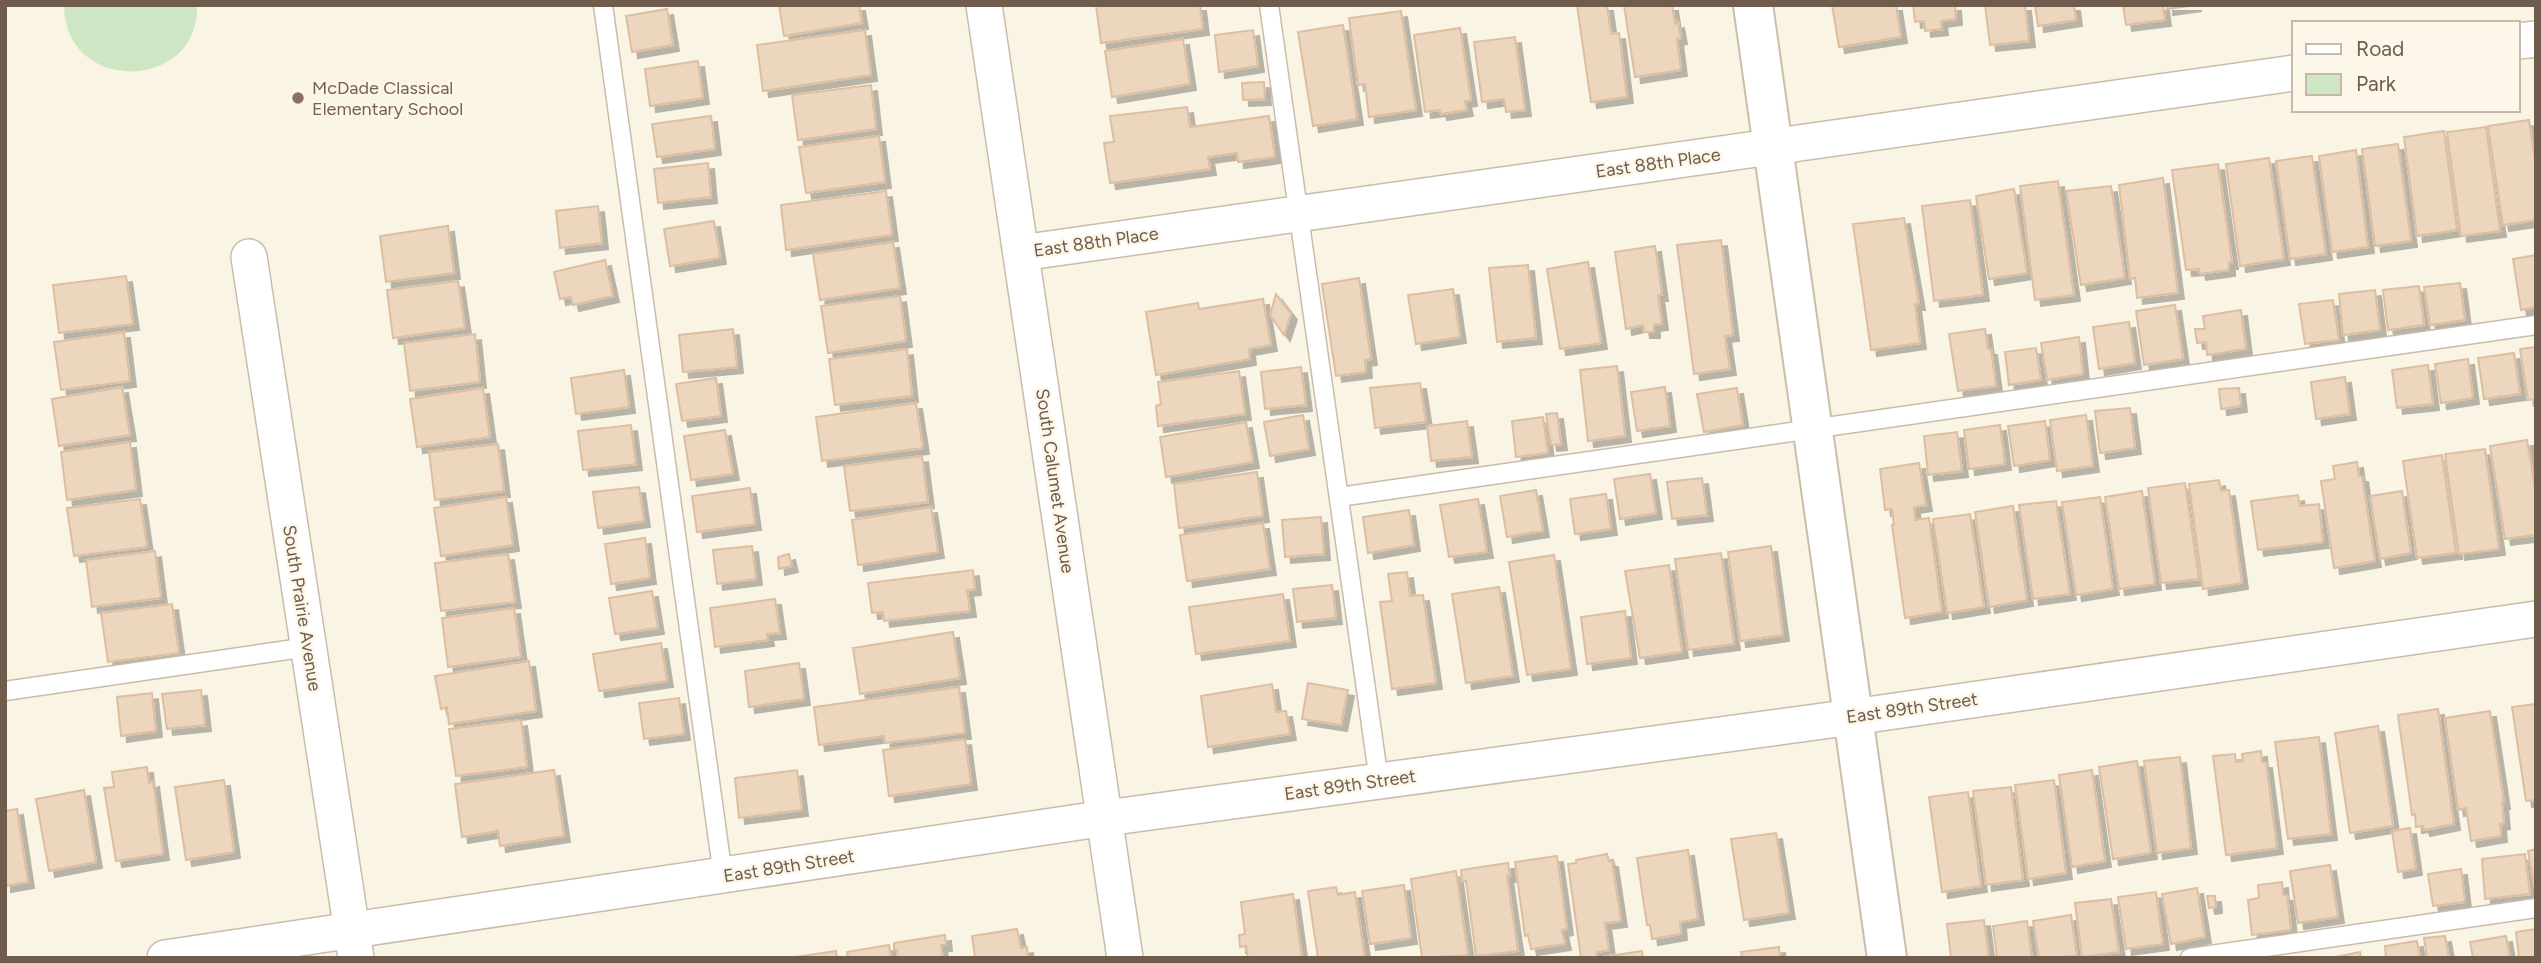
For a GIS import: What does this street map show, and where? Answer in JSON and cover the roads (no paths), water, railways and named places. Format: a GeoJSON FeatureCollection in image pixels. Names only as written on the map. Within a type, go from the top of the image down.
{"type":"FeatureCollection","features":[{"type":"Feature","properties":{"kind":"street","name":"South Calumet Avenue"},"geometry":{"type":"LineString","coordinates":[[984,5],[1125,958]]}},
{"type":"Feature","properties":{"kind":"street"},"geometry":{"type":"LineString","coordinates":[[1752,5],[1887,958]]}},
{"type":"Feature","properties":{"kind":"street","name":"East 88th Place"},"geometry":{"type":"LineString","coordinates":[[1021,253],[2292,73]]}},
{"type":"Feature","properties":{"kind":"street","name":"South Prairie Avenue"},"geometry":{"type":"LineString","coordinates":[[249,257],[354,944]]}},
{"type":"Feature","properties":{"kind":"street","name":"East 89th Street"},"geometry":{"type":"LineString","coordinates":[[165,958],[354,944],[723,876],[1106,818],[2536,619]]}},
{"type":"Feature","properties":{"kind":"lane"},"geometry":{"type":"LineString","coordinates":[[603,5],[723,876]]}},
{"type":"Feature","properties":{"kind":"lane"},"geometry":{"type":"LineString","coordinates":[[1269,5],[1379,781]]}},
{"type":"Feature","properties":{"kind":"lane"},"geometry":{"type":"LineString","coordinates":[[1339,497],[2536,325]]}},
{"type":"Feature","properties":{"kind":"lane"},"geometry":{"type":"LineString","coordinates":[[5,691],[308,647]]}},
{"type":"Feature","properties":{"kind":"lane"},"geometry":{"type":"LineString","coordinates":[[2190,958],[2536,908]]}},
{"type":"Feature","properties":{"kind":"place","name":"McDade Classical Elementary School"},"geometry":{"type":"Point","coordinates":[298,98]}}]}
